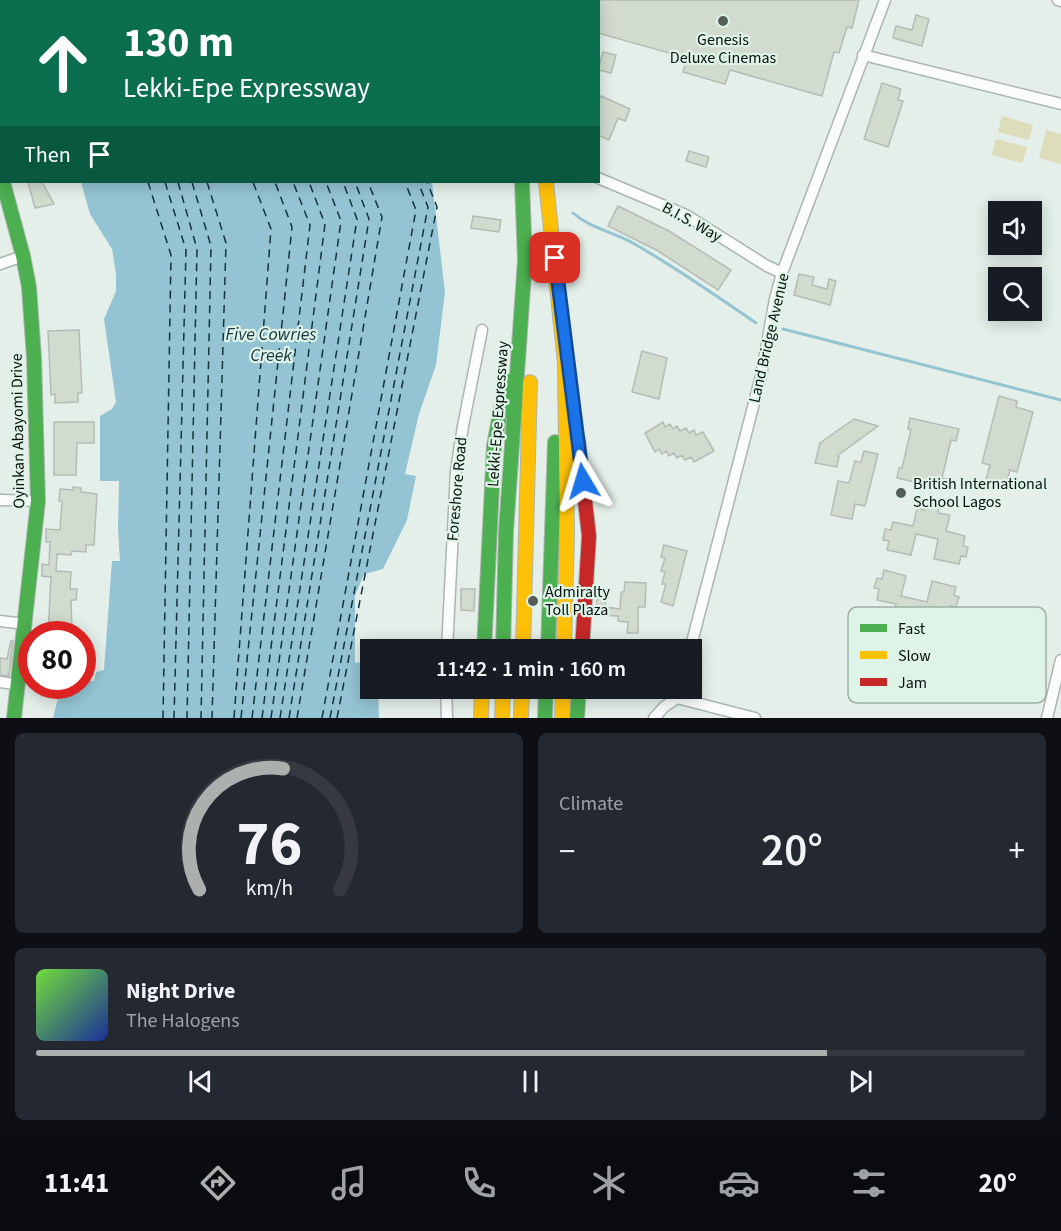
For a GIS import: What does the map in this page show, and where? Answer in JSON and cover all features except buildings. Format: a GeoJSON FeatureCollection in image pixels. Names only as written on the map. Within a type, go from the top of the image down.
{"type":"FeatureCollection","features":[{"type":"Feature","properties":{"kind":"main road","name":"Oyinkan Abayomi Drive"},"geometry":{"type":"LineString","coordinates":[[3,183],[29,287],[34,358],[38,501],[25,621]]}},
{"type":"Feature","properties":{"kind":"main road","name":"Lekki-Epe Expressway"},"geometry":{"type":"LineString","coordinates":[[503,639],[506,531],[525,260],[522,183]]}},
{"type":"Feature","properties":{"kind":"main road"},"geometry":{"type":"LineString","coordinates":[[546,183],[565,363],[567,443],[564,639]]}},
{"type":"Feature","properties":{"kind":"main road"},"geometry":{"type":"LineString","coordinates":[[523,639],[531,347],[525,260]]}},
{"type":"Feature","properties":{"kind":"main road"},"geometry":{"type":"LineString","coordinates":[[485,639],[494,446],[525,260]]}},
{"type":"Feature","properties":{"kind":"main road"},"geometry":{"type":"LineString","coordinates":[[548,639],[560,301]]}},
{"type":"Feature","properties":{"kind":"main road"},"geometry":{"type":"LineString","coordinates":[[560,301],[589,536],[583,639]]}},
{"type":"Feature","properties":{"kind":"main road"},"geometry":{"type":"LineString","coordinates":[[528,437],[541,446],[548,443],[555,435]]}},
{"type":"Feature","properties":{"kind":"main road","name":"Oyinkan Abayomi Drive"},"geometry":{"type":"LineString","coordinates":[[14,718],[18,692]]}},
{"type":"Feature","properties":{"kind":"main road"},"geometry":{"type":"LineString","coordinates":[[481,718],[482,699]]}},
{"type":"Feature","properties":{"kind":"main road"},"geometry":{"type":"LineString","coordinates":[[502,699],[502,718]]}},
{"type":"Feature","properties":{"kind":"main road"},"geometry":{"type":"LineString","coordinates":[[521,718],[522,699]]}},
{"type":"Feature","properties":{"kind":"main road"},"geometry":{"type":"LineString","coordinates":[[545,718],[546,699]]}},
{"type":"Feature","properties":{"kind":"main road"},"geometry":{"type":"LineString","coordinates":[[562,718],[563,699]]}},
{"type":"Feature","properties":{"kind":"main road"},"geometry":{"type":"LineString","coordinates":[[577,718],[578,699]]}},
{"type":"Feature","properties":{"kind":"street","name":"Land Bridge Avenue"},"geometry":{"type":"LineString","coordinates":[[693,639],[761,376],[782,273],[885,0]]}},
{"type":"Feature","properties":{"kind":"street"},"geometry":{"type":"LineString","coordinates":[[864,55],[1061,104]]}},
{"type":"Feature","properties":{"kind":"street","name":"B.I.S. Way"},"geometry":{"type":"LineString","coordinates":[[600,179],[676,210],[782,273]]}},
{"type":"Feature","properties":{"kind":"street"},"geometry":{"type":"LineString","coordinates":[[0,264],[23,256]]}},
{"type":"Feature","properties":{"kind":"street","name":"Foreshore Road"},"geometry":{"type":"LineString","coordinates":[[448,639],[456,471],[482,330]]}},
{"type":"Feature","properties":{"kind":"street"},"geometry":{"type":"LineString","coordinates":[[0,500],[38,501]]}},
{"type":"Feature","properties":{"kind":"street"},"geometry":{"type":"LineString","coordinates":[[0,621],[18,623]]}},
{"type":"Feature","properties":{"kind":"street"},"geometry":{"type":"LineString","coordinates":[[1047,718],[1061,660]]}},
{"type":"Feature","properties":{"kind":"street"},"geometry":{"type":"LineString","coordinates":[[0,682],[18,686]]}},
{"type":"Feature","properties":{"kind":"street"},"geometry":{"type":"LineString","coordinates":[[446,699],[447,718]]}},
{"type":"Feature","properties":{"kind":"street"},"geometry":{"type":"LineString","coordinates":[[654,718],[673,699]]}},
{"type":"Feature","properties":{"kind":"street"},"geometry":{"type":"LineString","coordinates":[[697,699],[755,718]]}},
{"type":"Feature","properties":{"kind":"green space"},"geometry":{"type":"Polygon","coordinates":[[[1002,116],[1033,125],[1029,140],[998,132],[1002,116]]]}},
{"type":"Feature","properties":{"kind":"green space"},"geometry":{"type":"Polygon","coordinates":[[[1046,130],[1061,134],[1061,164],[1039,158],[1046,130]]]}},
{"type":"Feature","properties":{"kind":"green space"},"geometry":{"type":"Polygon","coordinates":[[[996,139],[1027,147],[1022,163],[992,155],[996,139]]]}},
{"type":"Feature","properties":{"kind":"water","name":"Five Cowries Creek"},"geometry":{"type":"Polygon","coordinates":[[[81,183],[432,183],[445,292],[436,365],[419,414],[405,474],[416,476],[407,520],[383,569],[364,574],[355,596],[355,663],[360,663],[360,699],[378,699],[379,718],[53,718],[58,699],[96,699],[96,672],[104,670],[112,561],[120,561],[119,481],[100,481],[100,416],[112,409],[116,402],[104,319],[116,291],[112,249],[90,214],[81,183]]]}},
{"type":"Feature","properties":{"kind":"waterway"},"geometry":{"type":"LineString","coordinates":[[573,213],[586,222],[647,251],[756,323]]}},
{"type":"Feature","properties":{"kind":"waterway"},"geometry":{"type":"LineString","coordinates":[[783,329],[1061,400]]}},
{"type":"Feature","properties":{"kind":"ferry route"},"geometry":{"type":"LineString","coordinates":[[148,183],[171,255],[163,718]]}},
{"type":"Feature","properties":{"kind":"ferry route"},"geometry":{"type":"LineString","coordinates":[[165,183],[186,250],[174,718]]}},
{"type":"Feature","properties":{"kind":"ferry route"},"geometry":{"type":"LineString","coordinates":[[178,183],[197,249],[187,718]]}},
{"type":"Feature","properties":{"kind":"ferry route"},"geometry":{"type":"LineString","coordinates":[[192,183],[211,246],[201,718]]}},
{"type":"Feature","properties":{"kind":"ferry route"},"geometry":{"type":"LineString","coordinates":[[207,183],[226,243],[212,718]]}},
{"type":"Feature","properties":{"kind":"ferry route"},"geometry":{"type":"LineString","coordinates":[[234,718],[271,229],[253,183]]}},
{"type":"Feature","properties":{"kind":"ferry route"},"geometry":{"type":"LineString","coordinates":[[241,718],[292,227],[275,183]]}},
{"type":"Feature","properties":{"kind":"ferry route"},"geometry":{"type":"LineString","coordinates":[[252,718],[310,225],[293,183]]}},
{"type":"Feature","properties":{"kind":"ferry route"},"geometry":{"type":"LineString","coordinates":[[262,718],[325,224],[309,183]]}},
{"type":"Feature","properties":{"kind":"ferry route"},"geometry":{"type":"LineString","coordinates":[[271,718],[341,221],[326,183]]}},
{"type":"Feature","properties":{"kind":"ferry route"},"geometry":{"type":"LineString","coordinates":[[280,718],[357,219],[343,183]]}},
{"type":"Feature","properties":{"kind":"ferry route"},"geometry":{"type":"LineString","coordinates":[[289,718],[369,219],[355,183]]}},
{"type":"Feature","properties":{"kind":"ferry route"},"geometry":{"type":"LineString","coordinates":[[297,718],[382,217],[368,183]]}},
{"type":"Feature","properties":{"kind":"ferry route"},"geometry":{"type":"LineString","coordinates":[[322,718],[416,210],[405,183]]}},
{"type":"Feature","properties":{"kind":"ferry route"},"geometry":{"type":"LineString","coordinates":[[330,718],[428,207],[418,183]]}},
{"type":"Feature","properties":{"kind":"ferry route"},"geometry":{"type":"LineString","coordinates":[[337,718],[437,207],[427,183]]}},
{"type":"Feature","properties":{"kind":"traffic: fast"},"geometry":{"type":"LineString","coordinates":[[3,183],[29,287],[34,358],[38,501],[14,718]]}},
{"type":"Feature","properties":{"kind":"traffic: fast"},"geometry":{"type":"LineString","coordinates":[[503,639],[506,531],[525,260],[522,183]]}},
{"type":"Feature","properties":{"kind":"traffic: fast"},"geometry":{"type":"LineString","coordinates":[[485,639],[494,446],[506,381]]}},
{"type":"Feature","properties":{"kind":"traffic: fast"},"geometry":{"type":"LineString","coordinates":[[548,639],[555,442]]}},
{"type":"Feature","properties":{"kind":"traffic: fast"},"geometry":{"type":"LineString","coordinates":[[545,718],[546,699]]}},
{"type":"Feature","properties":{"kind":"traffic: fast"},"geometry":{"type":"LineString","coordinates":[[577,718],[578,699]]}},
{"type":"Feature","properties":{"kind":"traffic: slow"},"geometry":{"type":"LineString","coordinates":[[546,183],[565,363],[567,535],[564,639]]}},
{"type":"Feature","properties":{"kind":"traffic: slow"},"geometry":{"type":"LineString","coordinates":[[523,639],[530,382]]}},
{"type":"Feature","properties":{"kind":"traffic: slow"},"geometry":{"type":"LineString","coordinates":[[481,718],[482,699]]}},
{"type":"Feature","properties":{"kind":"traffic: slow"},"geometry":{"type":"LineString","coordinates":[[502,718],[503,699]]}},
{"type":"Feature","properties":{"kind":"traffic: slow"},"geometry":{"type":"LineString","coordinates":[[521,718],[522,699]]}},
{"type":"Feature","properties":{"kind":"traffic: slow"},"geometry":{"type":"LineString","coordinates":[[562,718],[563,699]]}},
{"type":"Feature","properties":{"kind":"traffic: jam"},"geometry":{"type":"LineString","coordinates":[[578,440],[589,536],[583,639]]}},
{"type":"Feature","properties":{"kind":"place","name":"Genesis Deluxe Cinemas"},"geometry":{"type":"Point","coordinates":[723,21]}},
{"type":"Feature","properties":{"kind":"place","name":"British International School Lagos"},"geometry":{"type":"Point","coordinates":[901,493]}},
{"type":"Feature","properties":{"kind":"place","name":"Admiralty Toll Plaza"},"geometry":{"type":"Point","coordinates":[533,601]}},
{"type":"Feature","properties":{"kind":"route"},"geometry":{"type":"LineString","coordinates":[[555,258],[583,481]]}}]}
